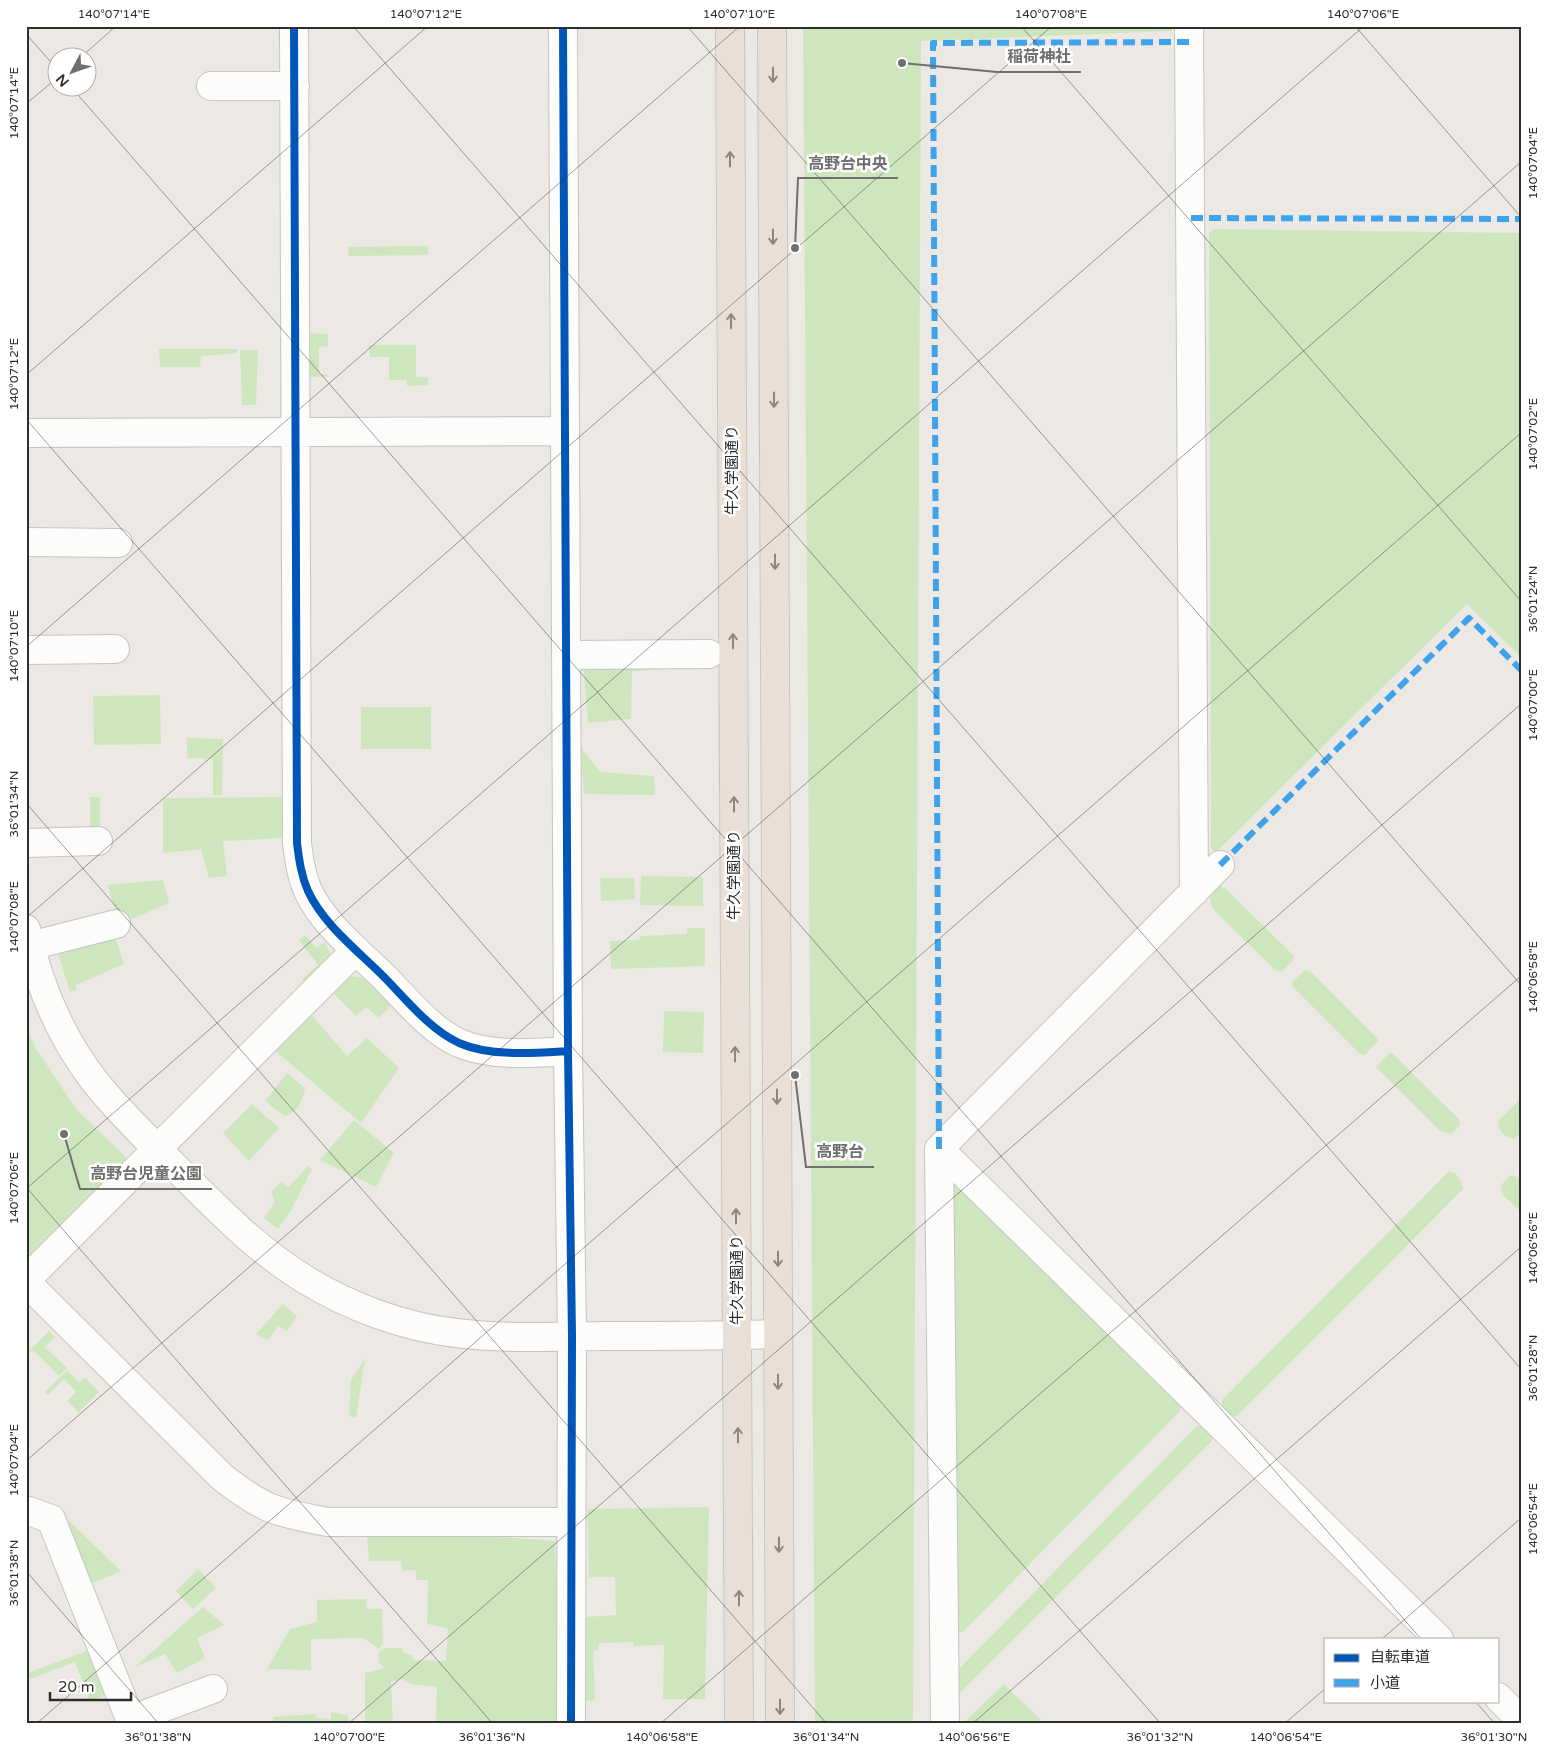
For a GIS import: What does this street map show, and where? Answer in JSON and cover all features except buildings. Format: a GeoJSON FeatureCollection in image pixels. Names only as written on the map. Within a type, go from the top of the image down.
{"type":"FeatureCollection","features":[{"type":"Feature","properties":{"kind":"highway","name":"牛久学園通り"},"geometry":{"type":"LineString","coordinates":[[730,26],[739,1724]]}},
{"type":"Feature","properties":{"kind":"highway"},"geometry":{"type":"LineString","coordinates":[[772,26],[780,1724]]}},
{"type":"Feature","properties":{"kind":"street"},"geometry":{"type":"LineString","coordinates":[[294,26],[297,843],[300,866],[308,892],[327,920],[436,1029],[460,1043],[492,1051],[529,1053],[568,1052]]}},
{"type":"Feature","properties":{"kind":"street"},"geometry":{"type":"LineString","coordinates":[[563,26],[568,1052],[572,1336],[571,1724]]}},
{"type":"Feature","properties":{"kind":"street"},"geometry":{"type":"LineString","coordinates":[[1189,26],[1194,892]]}},
{"type":"Feature","properties":{"kind":"street"},"geometry":{"type":"LineString","coordinates":[[211,86],[295,86]]}},
{"type":"Feature","properties":{"kind":"street"},"geometry":{"type":"LineString","coordinates":[[26,433],[565,431]]}},
{"type":"Feature","properties":{"kind":"street"},"geometry":{"type":"LineString","coordinates":[[26,542],[118,543]]}},
{"type":"Feature","properties":{"kind":"street"},"geometry":{"type":"LineString","coordinates":[[26,650],[115,649]]}},
{"type":"Feature","properties":{"kind":"street"},"geometry":{"type":"LineString","coordinates":[[566,655],[709,654]]}},
{"type":"Feature","properties":{"kind":"street"},"geometry":{"type":"LineString","coordinates":[[26,843],[98,841]]}},
{"type":"Feature","properties":{"kind":"street"},"geometry":{"type":"LineString","coordinates":[[945,1724],[939,1149],[1220,864]]}},
{"type":"Feature","properties":{"kind":"street"},"geometry":{"type":"LineString","coordinates":[[116,924],[30,952],[64,1034],[93,1079],[113,1104],[225,1217],[264,1252],[306,1281],[351,1304],[400,1322],[455,1333],[505,1336],[778,1334]]}},
{"type":"Feature","properties":{"kind":"street"},"geometry":{"type":"LineString","coordinates":[[356,950],[26,1281],[222,1477],[268,1507],[328,1522],[571,1522]]}},
{"type":"Feature","properties":{"kind":"street"},"geometry":{"type":"LineString","coordinates":[[939,1149],[1437,1638]]}},
{"type":"Feature","properties":{"kind":"street"},"geometry":{"type":"LineString","coordinates":[[26,1512],[28,1511],[51,1519],[131,1722],[213,1689]]}},
{"type":"Feature","properties":{"kind":"street"},"geometry":{"type":"LineString","coordinates":[[1500,1700],[1521,1720]]}},
{"type":"Feature","properties":{"kind":"green space"},"geometry":{"type":"Polygon","coordinates":[[[803,26],[1172,26],[1172,31],[921,41],[913,1724],[815,1724],[803,26]]]}},
{"type":"Feature","properties":{"kind":"green space"},"geometry":{"type":"Polygon","coordinates":[[[1214,229],[1521,233],[1521,657],[1467,604],[1215,853],[1211,849],[1209,233],[1214,229]]]}},
{"type":"Feature","properties":{"kind":"green space"},"geometry":{"type":"Polygon","coordinates":[[[428,246],[428,255],[349,256],[348,247],[428,246]]]}},
{"type":"Feature","properties":{"kind":"green space"},"geometry":{"type":"Polygon","coordinates":[[[307,333],[328,334],[328,346],[319,347],[319,374],[327,374],[327,377],[307,377],[307,333]]]}},
{"type":"Feature","properties":{"kind":"green space"},"geometry":{"type":"Polygon","coordinates":[[[369,345],[416,345],[416,377],[428,377],[428,385],[407,386],[407,380],[389,380],[389,357],[370,357],[369,345]]]}},
{"type":"Feature","properties":{"kind":"green space"},"geometry":{"type":"Polygon","coordinates":[[[159,349],[237,349],[237,353],[201,356],[200,367],[160,367],[159,349]]]}},
{"type":"Feature","properties":{"kind":"green space"},"geometry":{"type":"Polygon","coordinates":[[[240,350],[258,350],[256,405],[242,405],[240,350]]]}},
{"type":"Feature","properties":{"kind":"green space"},"geometry":{"type":"Polygon","coordinates":[[[669,663],[669,669],[632,671],[631,719],[588,723],[583,664],[669,663]]]}},
{"type":"Feature","properties":{"kind":"green space"},"geometry":{"type":"Polygon","coordinates":[[[160,695],[161,744],[94,745],[93,696],[160,695]]]}},
{"type":"Feature","properties":{"kind":"green space"},"geometry":{"type":"Polygon","coordinates":[[[361,707],[431,707],[431,749],[361,749],[361,707]]]}},
{"type":"Feature","properties":{"kind":"green space"},"geometry":{"type":"Polygon","coordinates":[[[187,738],[223,739],[222,795],[213,795],[213,759],[187,758],[187,738]]]}},
{"type":"Feature","properties":{"kind":"green space"},"geometry":{"type":"Polygon","coordinates":[[[581,748],[600,772],[654,776],[655,795],[584,794],[581,748]]]}},
{"type":"Feature","properties":{"kind":"green space"},"geometry":{"type":"Polygon","coordinates":[[[90,797],[100,797],[100,832],[90,832],[90,797]]]}},
{"type":"Feature","properties":{"kind":"green space"},"geometry":{"type":"Polygon","coordinates":[[[285,797],[284,838],[223,841],[227,876],[209,878],[201,849],[163,853],[163,798],[285,797]]]}},
{"type":"Feature","properties":{"kind":"green space"},"geometry":{"type":"Polygon","coordinates":[[[641,876],[703,877],[703,906],[640,905],[641,876]]]}},
{"type":"Feature","properties":{"kind":"green space"},"geometry":{"type":"Polygon","coordinates":[[[600,878],[634,878],[635,899],[601,901],[600,878]]]}},
{"type":"Feature","properties":{"kind":"green space"},"geometry":{"type":"Polygon","coordinates":[[[163,880],[169,903],[120,924],[107,885],[163,880]]]}},
{"type":"Feature","properties":{"kind":"green space"},"geometry":{"type":"Polygon","coordinates":[[[1220,886],[1226,889],[1294,956],[1294,960],[1281,972],[1274,969],[1213,909],[1210,895],[1220,886]]]}},
{"type":"Feature","properties":{"kind":"green space"},"geometry":{"type":"Polygon","coordinates":[[[687,928],[705,928],[705,966],[611,969],[610,941],[639,940],[640,936],[687,934],[687,928]]]}},
{"type":"Feature","properties":{"kind":"green space"},"geometry":{"type":"Polygon","coordinates":[[[113,931],[124,964],[76,985],[76,990],[70,992],[57,950],[113,931]]]}},
{"type":"Feature","properties":{"kind":"green space"},"geometry":{"type":"Polygon","coordinates":[[[305,935],[316,948],[325,942],[330,954],[328,960],[305,982],[302,979],[318,965],[299,940],[305,935]]]}},
{"type":"Feature","properties":{"kind":"green space"},"geometry":{"type":"Polygon","coordinates":[[[1305,970],[1310,971],[1377,1038],[1378,1041],[1365,1055],[1360,1054],[1293,987],[1292,982],[1305,970]]]}},
{"type":"Feature","properties":{"kind":"green space"},"geometry":{"type":"Polygon","coordinates":[[[350,976],[365,978],[391,1005],[379,1018],[366,1007],[356,1016],[334,994],[350,976]]]}},
{"type":"Feature","properties":{"kind":"green space"},"geometry":{"type":"Polygon","coordinates":[[[664,1011],[704,1012],[703,1053],[663,1052],[664,1011]]]}},
{"type":"Feature","properties":{"kind":"green space"},"geometry":{"type":"Polygon","coordinates":[[[309,1012],[347,1056],[367,1038],[399,1068],[361,1123],[273,1049],[309,1012]]]}},
{"type":"Feature","properties":{"kind":"green space"},"geometry":{"type":"Polygon","coordinates":[[[26,1027],[35,1047],[76,1109],[127,1158],[30,1258],[26,1257],[26,1027]]]}},
{"type":"Feature","properties":{"kind":"green space"},"geometry":{"type":"Polygon","coordinates":[[[1389,1053],[1392,1053],[1459,1119],[1460,1125],[1451,1134],[1440,1131],[1376,1067],[1389,1053]]]}},
{"type":"Feature","properties":{"kind":"green space"},"geometry":{"type":"Polygon","coordinates":[[[287,1073],[305,1088],[299,1106],[289,1115],[284,1116],[265,1101],[287,1073]]]}},
{"type":"Feature","properties":{"kind":"green space"},"geometry":{"type":"Polygon","coordinates":[[[1521,1098],[1521,1132],[1515,1139],[1507,1137],[1499,1128],[1498,1121],[1521,1098]]]}},
{"type":"Feature","properties":{"kind":"green space"},"geometry":{"type":"Polygon","coordinates":[[[252,1104],[279,1128],[249,1161],[223,1133],[252,1104]]]}},
{"type":"Feature","properties":{"kind":"green space"},"geometry":{"type":"Polygon","coordinates":[[[354,1120],[394,1153],[376,1187],[320,1160],[354,1120]]]}},
{"type":"Feature","properties":{"kind":"green space"},"geometry":{"type":"Polygon","coordinates":[[[308,1166],[312,1169],[290,1212],[278,1229],[264,1218],[275,1202],[271,1192],[281,1182],[289,1187],[308,1166]]]}},
{"type":"Feature","properties":{"kind":"green space"},"geometry":{"type":"Polygon","coordinates":[[[1448,1172],[1455,1173],[1461,1181],[1463,1189],[1237,1416],[1230,1417],[1222,1407],[1222,1400],[1448,1172]]]}},
{"type":"Feature","properties":{"kind":"green space"},"geometry":{"type":"Polygon","coordinates":[[[1511,1175],[1521,1180],[1521,1212],[1505,1197],[1501,1190],[1502,1184],[1511,1175]]]}},
{"type":"Feature","properties":{"kind":"green space"},"geometry":{"type":"Polygon","coordinates":[[[961,1183],[1181,1405],[1180,1411],[963,1632],[956,1632],[947,1192],[953,1185],[961,1183]]]}},
{"type":"Feature","properties":{"kind":"green space"},"geometry":{"type":"Polygon","coordinates":[[[283,1304],[297,1316],[287,1331],[278,1326],[268,1340],[256,1334],[283,1304]]]}},
{"type":"Feature","properties":{"kind":"green space"},"geometry":{"type":"Polygon","coordinates":[[[49,1331],[55,1337],[45,1347],[67,1368],[59,1376],[33,1350],[26,1357],[26,1354],[49,1331]]]}},
{"type":"Feature","properties":{"kind":"green space"},"geometry":{"type":"Polygon","coordinates":[[[365,1359],[356,1418],[349,1415],[351,1380],[365,1359]]]}},
{"type":"Feature","properties":{"kind":"green space"},"geometry":{"type":"Polygon","coordinates":[[[67,1370],[79,1383],[85,1377],[99,1392],[79,1412],[67,1401],[76,1392],[64,1379],[48,1395],[45,1392],[67,1370]]]}},
{"type":"Feature","properties":{"kind":"green space"},"geometry":{"type":"Polygon","coordinates":[[[1202,1423],[1214,1435],[1211,1442],[959,1694],[959,1669],[1202,1423]]]}},
{"type":"Feature","properties":{"kind":"green space"},"geometry":{"type":"Polygon","coordinates":[[[709,1507],[705,1699],[663,1699],[664,1645],[633,1646],[633,1642],[599,1643],[599,1649],[593,1651],[595,1700],[584,1701],[585,1617],[616,1615],[615,1577],[589,1577],[588,1509],[709,1507]]]}},
{"type":"Feature","properties":{"kind":"green space"},"geometry":{"type":"Polygon","coordinates":[[[69,1521],[121,1571],[91,1584],[65,1524],[69,1521]]]}},
{"type":"Feature","properties":{"kind":"green space"},"geometry":{"type":"Polygon","coordinates":[[[367,1534],[517,1538],[555,1541],[560,1724],[436,1724],[437,1687],[411,1684],[403,1679],[391,1682],[393,1724],[365,1724],[365,1673],[384,1668],[379,1663],[378,1653],[384,1648],[402,1648],[402,1652],[412,1655],[413,1660],[446,1661],[448,1628],[427,1624],[428,1580],[416,1580],[416,1570],[402,1571],[401,1561],[369,1561],[367,1534]]]}},
{"type":"Feature","properties":{"kind":"green space"},"geometry":{"type":"Polygon","coordinates":[[[198,1569],[216,1588],[193,1609],[176,1591],[198,1569]]]}},
{"type":"Feature","properties":{"kind":"green space"},"geometry":{"type":"Polygon","coordinates":[[[366,1599],[367,1609],[382,1609],[383,1644],[379,1649],[364,1638],[311,1639],[311,1670],[267,1669],[290,1629],[317,1622],[317,1600],[366,1599]]]}},
{"type":"Feature","properties":{"kind":"green space"},"geometry":{"type":"Polygon","coordinates":[[[203,1607],[224,1625],[197,1638],[205,1658],[177,1673],[165,1654],[135,1667],[203,1607]]]}},
{"type":"Feature","properties":{"kind":"green space"},"geometry":{"type":"Polygon","coordinates":[[[89,1650],[106,1695],[90,1701],[75,1662],[30,1679],[28,1673],[89,1650]]]}},
{"type":"Feature","properties":{"kind":"green space"},"geometry":{"type":"Polygon","coordinates":[[[1004,1684],[1045,1724],[963,1724],[963,1723],[1004,1684]]]}},
{"type":"Feature","properties":{"kind":"green space"},"geometry":{"type":"Polygon","coordinates":[[[331,1712],[347,1715],[350,1724],[273,1724],[273,1717],[315,1714],[316,1718],[331,1719],[331,1712]]]}},
{"type":"Feature","properties":{"kind":"marked path"},"geometry":{"type":"LineString","coordinates":[[939,1149],[933,43],[1189,42]]}},
{"type":"Feature","properties":{"kind":"marked path"},"geometry":{"type":"LineString","coordinates":[[1191,218],[1521,219]]}},
{"type":"Feature","properties":{"kind":"marked path"},"geometry":{"type":"LineString","coordinates":[[1220,865],[1469,618],[1521,670]]}},
{"type":"Feature","properties":{"kind":"cycle path"},"geometry":{"type":"LineString","coordinates":[[294,26],[297,843],[302,873],[308,891],[332,926],[418,1013],[448,1037],[472,1047],[499,1052],[568,1051]]}},
{"type":"Feature","properties":{"kind":"cycle path"},"geometry":{"type":"LineString","coordinates":[[563,26],[568,1051],[572,1336],[571,1724]]}},
{"type":"Feature","properties":{"kind":"place","name":"稲荷神社"},"geometry":{"type":"Point","coordinates":[902,63]}},
{"type":"Feature","properties":{"kind":"place","name":"高野台中央"},"geometry":{"type":"Point","coordinates":[795,248]}},
{"type":"Feature","properties":{"kind":"place","name":"高野台"},"geometry":{"type":"Point","coordinates":[795,1075]}},
{"type":"Feature","properties":{"kind":"place","name":"高野台児童公園"},"geometry":{"type":"Point","coordinates":[64,1134]}}]}
